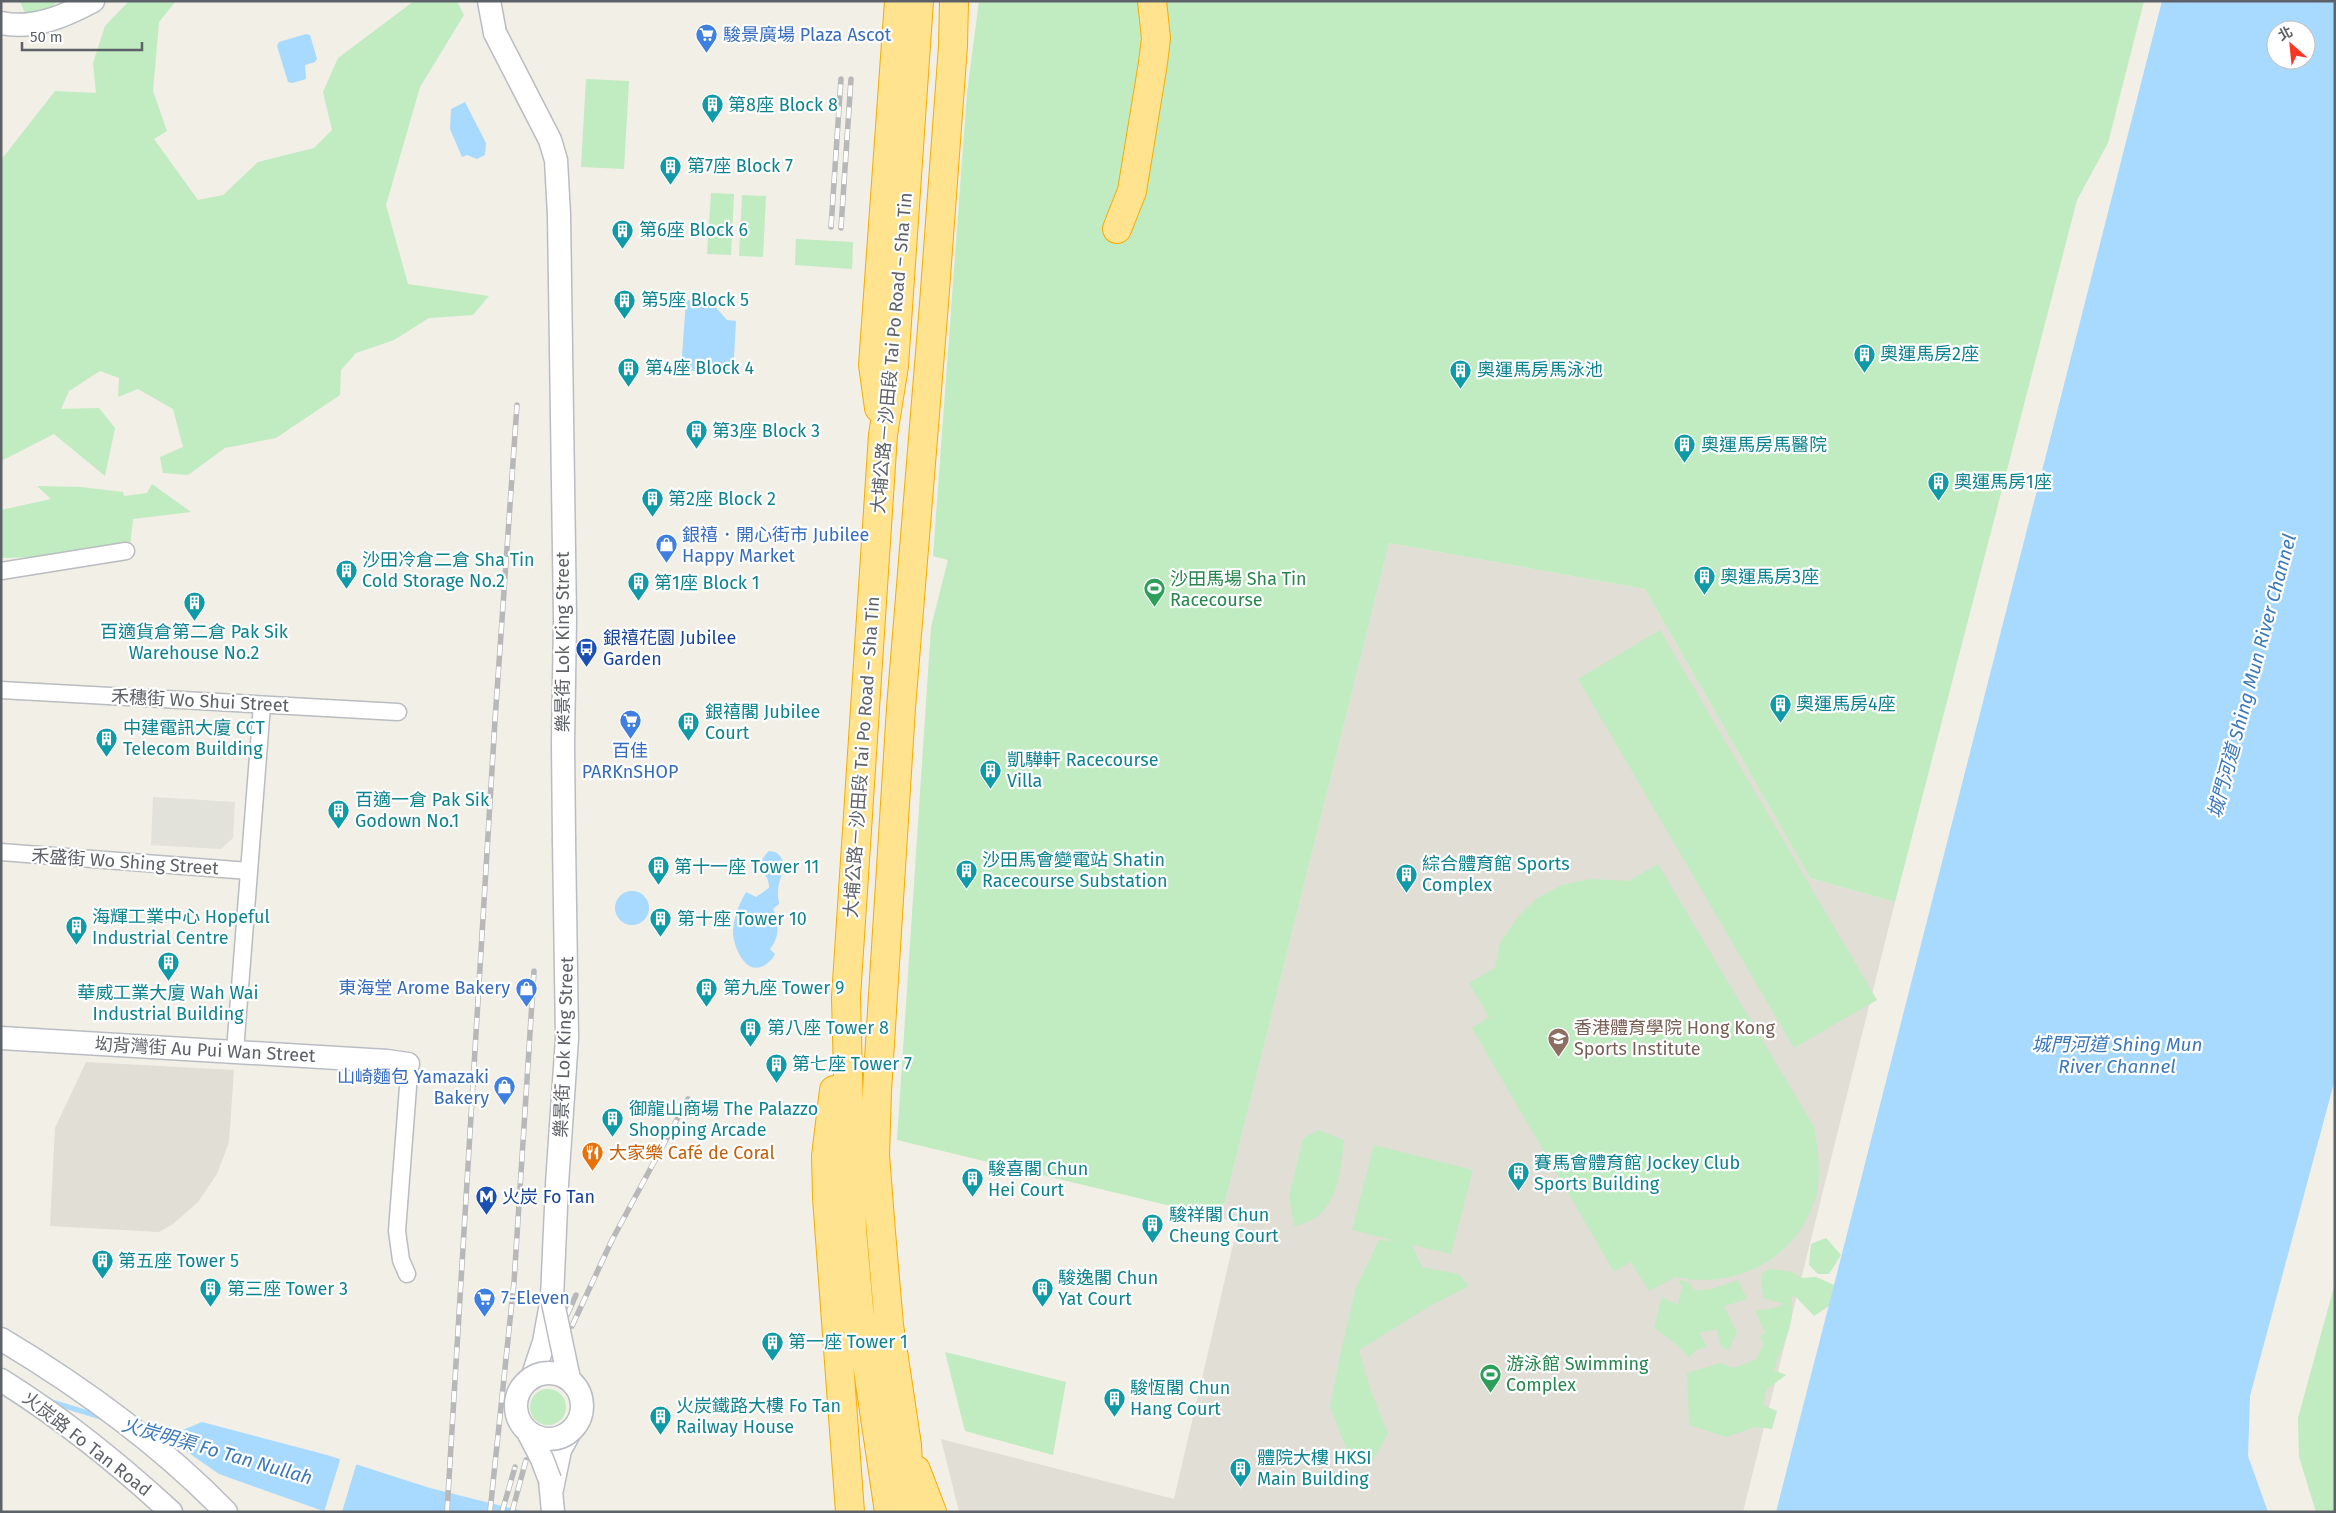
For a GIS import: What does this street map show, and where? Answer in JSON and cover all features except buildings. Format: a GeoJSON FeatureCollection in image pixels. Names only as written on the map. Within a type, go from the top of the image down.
{"type":"FeatureCollection","features":[{"type":"Feature","properties":{"kind":"highway"},"geometry":{"type":"LineString","coordinates":[[883,435],[873,365],[899,1]]}},
{"type":"Feature","properties":{"kind":"highway","name":"大埔公路－沙田段 Tai Po Road – Sha Tin"},"geometry":{"type":"LineString","coordinates":[[889,1512],[859,1309],[852,1230],[846,997],[883,435],[894,366],[919,1]]}},
{"type":"Feature","properties":{"kind":"highway","name":"大埔公路－沙田段 Tai Po Road – Sha Tin"},"geometry":{"type":"LineString","coordinates":[[910,1512],[907,1445],[889,1325],[875,1155],[877,1091],[901,708],[953,46],[954,1]]}},
{"type":"Feature","properties":{"kind":"highway"},"geometry":{"type":"LineString","coordinates":[[953,46],[970,1]]}},
{"type":"Feature","properties":{"kind":"highway"},"geometry":{"type":"LineString","coordinates":[[1117,229],[1132,191],[1153,63],[1156,38],[1152,1]]}},
{"type":"Feature","properties":{"kind":"highway"},"geometry":{"type":"LineString","coordinates":[[846,997],[826,1156],[828,1220],[850,1512]]}},
{"type":"Feature","properties":{"kind":"highway"},"geometry":{"type":"LineString","coordinates":[[907,1445],[932,1512]]}},
{"type":"Feature","properties":{"kind":"street"},"geometry":{"type":"LineString","coordinates":[[1,23],[11,25],[34,24],[71,13],[93,1]]}},
{"type":"Feature","properties":{"kind":"street","name":"樂景街 Lok King Street"},"geometry":{"type":"LineString","coordinates":[[489,1],[495,33],[550,140],[556,160],[559,215],[565,618],[563,744],[567,1038],[557,1184],[552,1298],[544,1342],[532,1378]]}},
{"type":"Feature","properties":{"kind":"street"},"geometry":{"type":"LineString","coordinates":[[1,571],[126,551]]}},
{"type":"Feature","properties":{"kind":"street","name":"禾穗街 Wo Shui Street"},"geometry":{"type":"LineString","coordinates":[[1,690],[398,712]]}},
{"type":"Feature","properties":{"kind":"street"},"geometry":{"type":"LineString","coordinates":[[235,1051],[262,704]]}},
{"type":"Feature","properties":{"kind":"street","name":"禾盛街 Wo Shing Street"},"geometry":{"type":"LineString","coordinates":[[1,852],[249,871]]}},
{"type":"Feature","properties":{"kind":"street","name":"㘭背灣街 Au Pui Wan Street"},"geometry":{"type":"LineString","coordinates":[[1,1038],[387,1060],[408,1064]]}},
{"type":"Feature","properties":{"kind":"street"},"geometry":{"type":"LineString","coordinates":[[406,1274],[401,1260],[397,1231],[408,1087],[408,1064]]}},
{"type":"Feature","properties":{"kind":"street","name":"樂景街 Lok King Street"},"geometry":{"type":"LineString","coordinates":[[552,1298],[569,1379]]}},
{"type":"Feature","properties":{"kind":"street","name":"火炭路 Fo Tan Road"},"geometry":{"type":"LineString","coordinates":[[1,1339],[111,1411],[178,1466],[226,1512]]}},
{"type":"Feature","properties":{"kind":"street"},"geometry":{"type":"LineString","coordinates":[[552,1489],[560,1450],[577,1424],[582,1406],[577,1388],[569,1379],[551,1373],[532,1378],[523,1385],[517,1395],[515,1405],[521,1426],[529,1434],[548,1471],[552,1489],[553,1512]]}},
{"type":"Feature","properties":{"kind":"street","name":"火炭路 Fo Tan Road"},"geometry":{"type":"LineString","coordinates":[[1,1380],[53,1415],[105,1454],[171,1512]]}},
{"type":"Feature","properties":{"kind":"street"},"geometry":{"type":"LineString","coordinates":[[529,1434],[550,1440],[570,1432]]}},
{"type":"Feature","properties":{"kind":"shaded area","name":"香港體育學院 Hong Kong Sports Institute"},"geometry":{"type":"Polygon","coordinates":[[[1389,543],[1645,589],[1810,878],[1895,902],[1743,1512],[959,1512],[941,1439],[1174,1499],[1238,1223],[1221,1218],[1389,543]]]}},
{"type":"Feature","properties":{"kind":"shaded area"},"geometry":{"type":"Polygon","coordinates":[[[153,797],[235,802],[233,838],[221,849],[151,845],[153,797]]]}},
{"type":"Feature","properties":{"kind":"shaded area"},"geometry":{"type":"Polygon","coordinates":[[[86,1062],[234,1070],[229,1142],[217,1174],[198,1202],[173,1224],[159,1232],[50,1226],[55,1128],[86,1062]]]}},
{"type":"Feature","properties":{"kind":"green space"},"geometry":{"type":"Polygon","coordinates":[[[20,1],[59,1],[54,4],[56,11],[27,18],[20,1]]]}},
{"type":"Feature","properties":{"kind":"green space"},"geometry":{"type":"Polygon","coordinates":[[[129,1],[176,1],[159,22],[153,91],[167,131],[154,139],[198,200],[223,195],[258,162],[314,148],[332,130],[323,92],[338,58],[414,1],[457,1],[464,15],[420,87],[386,205],[408,284],[489,296],[473,315],[429,318],[394,340],[356,353],[341,370],[340,395],[276,438],[225,448],[188,475],[163,473],[160,457],[183,447],[173,409],[138,389],[118,397],[119,378],[100,371],[69,391],[61,409],[99,408],[115,428],[105,476],[54,434],[1,461],[1,160],[55,91],[96,93],[93,63],[105,26],[129,1]]]}},
{"type":"Feature","properties":{"kind":"green space","name":"沙田馬場 Sha Tin Racecourse"},"geometry":{"type":"Polygon","coordinates":[[[979,1],[2144,1],[2108,143],[2077,200],[1895,902],[1810,878],[1645,589],[1389,543],[1221,1218],[897,1140],[931,627],[948,560],[933,556],[967,93],[979,1]]]}},
{"type":"Feature","properties":{"kind":"green space"},"geometry":{"type":"Polygon","coordinates":[[[586,79],[629,81],[624,169],[581,167],[586,79]]]}},
{"type":"Feature","properties":{"kind":"green space"},"geometry":{"type":"Polygon","coordinates":[[[711,193],[734,194],[731,255],[707,254],[711,193]]]}},
{"type":"Feature","properties":{"kind":"green space"},"geometry":{"type":"Polygon","coordinates":[[[742,195],[766,196],[763,257],[739,256],[742,195]]]}},
{"type":"Feature","properties":{"kind":"green space"},"geometry":{"type":"Polygon","coordinates":[[[796,239],[853,242],[852,269],[795,265],[796,239]]]}},
{"type":"Feature","properties":{"kind":"green space"},"geometry":{"type":"Polygon","coordinates":[[[152,484],[191,512],[133,519],[129,555],[1,558],[1,510],[51,499],[37,486],[81,487],[123,492],[124,496],[147,493],[152,484]]]}},
{"type":"Feature","properties":{"kind":"green space"},"geometry":{"type":"Polygon","coordinates":[[[1660,630],[1877,1000],[1794,1048],[1578,679],[1660,630]]]}},
{"type":"Feature","properties":{"kind":"green space"},"geometry":{"type":"Polygon","coordinates":[[[1658,864],[1814,1127],[1819,1170],[1816,1196],[1807,1218],[1795,1237],[1780,1252],[1762,1265],[1721,1279],[1699,1280],[1676,1277],[1649,1291],[1631,1262],[1614,1272],[1472,1028],[1489,1017],[1469,983],[1495,968],[1500,943],[1517,918],[1536,899],[1562,885],[1591,879],[1629,881],[1658,864]]]}},
{"type":"Feature","properties":{"kind":"green space"},"geometry":{"type":"Polygon","coordinates":[[[1318,1130],[1344,1140],[1338,1181],[1328,1205],[1319,1215],[1308,1222],[1294,1226],[1289,1197],[1303,1139],[1318,1130]]]}},
{"type":"Feature","properties":{"kind":"green space"},"geometry":{"type":"Polygon","coordinates":[[[1374,1145],[1473,1170],[1451,1254],[1412,1245],[1422,1267],[1459,1274],[1469,1286],[1430,1306],[1359,1350],[1371,1391],[1388,1434],[1371,1463],[1350,1458],[1330,1407],[1356,1288],[1379,1240],[1396,1241],[1352,1230],[1374,1145]]]}},
{"type":"Feature","properties":{"kind":"green space"},"geometry":{"type":"Polygon","coordinates":[[[1826,1238],[1841,1255],[1829,1274],[1818,1274],[1809,1265],[1811,1244],[1826,1238]]]}},
{"type":"Feature","properties":{"kind":"green space"},"geometry":{"type":"Polygon","coordinates":[[[1770,1269],[1792,1272],[1802,1278],[1816,1277],[1834,1285],[1832,1304],[1814,1316],[1795,1296],[1791,1297],[1792,1317],[1790,1326],[1774,1370],[1786,1375],[1767,1389],[1763,1405],[1777,1411],[1772,1429],[1755,1427],[1726,1437],[1689,1425],[1687,1373],[1721,1363],[1733,1368],[1757,1359],[1763,1345],[1760,1336],[1765,1333],[1755,1310],[1771,1309],[1785,1304],[1763,1298],[1761,1274],[1770,1269]]]}},
{"type":"Feature","properties":{"kind":"green space"},"geometry":{"type":"Polygon","coordinates":[[[1678,1279],[1687,1282],[1696,1291],[1712,1289],[1738,1280],[1747,1299],[1724,1306],[1737,1333],[1728,1350],[1721,1347],[1717,1329],[1699,1333],[1707,1347],[1696,1350],[1689,1357],[1676,1344],[1654,1328],[1662,1297],[1678,1305],[1682,1287],[1678,1279]]]}},
{"type":"Feature","properties":{"kind":"green space"},"geometry":{"type":"Polygon","coordinates":[[[2335,1283],[2335,1512],[2316,1512],[2299,1457],[2298,1418],[2335,1283]]]}},
{"type":"Feature","properties":{"kind":"green space"},"geometry":{"type":"Polygon","coordinates":[[[945,1352],[1066,1382],[1053,1455],[965,1431],[945,1352]]]}},
{"type":"Feature","properties":{"kind":"green space"},"geometry":{"type":"Polygon","coordinates":[[[548,1389],[561,1394],[566,1407],[561,1420],[548,1425],[535,1420],[530,1407],[535,1394],[548,1389]]]}},
{"type":"Feature","properties":{"kind":"water","name":"城門河道 Shing Mun River Channel"},"geometry":{"type":"Polygon","coordinates":[[[2162,1],[2335,1],[2335,1079],[2250,1396],[2248,1456],[2268,1512],[1776,1512],[2162,1]]]}},
{"type":"Feature","properties":{"kind":"water"},"geometry":{"type":"Polygon","coordinates":[[[306,34],[310,35],[317,59],[315,62],[305,65],[306,79],[292,83],[288,82],[277,46],[279,42],[306,34]]]}},
{"type":"Feature","properties":{"kind":"water"},"geometry":{"type":"Polygon","coordinates":[[[465,102],[486,143],[485,155],[477,159],[467,155],[462,157],[450,129],[451,109],[465,102]]]}},
{"type":"Feature","properties":{"kind":"water"},"geometry":{"type":"Polygon","coordinates":[[[686,300],[710,301],[727,320],[736,321],[733,374],[681,370],[686,300]]]}},
{"type":"Feature","properties":{"kind":"water"},"geometry":{"type":"Polygon","coordinates":[[[769,851],[779,855],[785,865],[778,889],[779,904],[773,909],[778,930],[776,940],[770,949],[775,954],[765,965],[758,968],[752,967],[742,959],[736,946],[733,928],[737,912],[746,892],[756,897],[769,888],[769,882],[762,870],[761,862],[769,851]]]}},
{"type":"Feature","properties":{"kind":"water"},"geometry":{"type":"Polygon","coordinates":[[[632,891],[639,892],[644,896],[648,901],[648,915],[644,920],[639,924],[632,925],[625,924],[620,920],[616,915],[615,908],[616,901],[620,896],[625,892],[632,891]]]}},
{"type":"Feature","properties":{"kind":"water"},"geometry":{"type":"Polygon","coordinates":[[[202,1422],[327,1455],[430,1488],[526,1512],[326,1512],[219,1474],[166,1437],[202,1422]]]}},
{"type":"Feature","properties":{"kind":"pier"},"geometry":{"type":"Polygon","coordinates":[[[341,1457],[357,1462],[342,1512],[324,1512],[341,1457]]]}},
{"type":"Feature","properties":{"kind":"waterway","name":"火炭明渠 Fo Tan Nullah"},"geometry":{"type":"LineString","coordinates":[[52,1402],[104,1418]]}},
{"type":"Feature","properties":{"kind":"waterway","name":"火炭明渠 Fo Tan Nullah"},"geometry":{"type":"LineString","coordinates":[[152,1433],[173,1439]]}},
{"type":"Feature","properties":{"kind":"railway"},"geometry":{"type":"LineString","coordinates":[[831,227],[841,79]]}},
{"type":"Feature","properties":{"kind":"railway"},"geometry":{"type":"LineString","coordinates":[[841,228],[851,79]]}},
{"type":"Feature","properties":{"kind":"railway"},"geometry":{"type":"LineString","coordinates":[[447,1512],[495,720],[517,405]]}},
{"type":"Feature","properties":{"kind":"railway"},"geometry":{"type":"LineString","coordinates":[[490,1512],[514,1282],[534,971]]}},
{"type":"Feature","properties":{"kind":"railway"},"geometry":{"type":"LineString","coordinates":[[572,1326],[612,1240],[688,1099]]}},
{"type":"Feature","properties":{"kind":"railway"},"geometry":{"type":"LineString","coordinates":[[567,1315],[576,1295]]}},
{"type":"Feature","properties":{"kind":"railway"},"geometry":{"type":"LineString","coordinates":[[512,1512],[526,1460]]}},
{"type":"Feature","properties":{"kind":"railway"},"geometry":{"type":"LineString","coordinates":[[502,1512],[515,1467]]}},
{"type":"Feature","properties":{"kind":"place","name":"駿景廣場 Plaza Ascot"},"geometry":{"type":"Point","coordinates":[707,54]}},
{"type":"Feature","properties":{"kind":"place","name":"第8座 Block 8"},"geometry":{"type":"Point","coordinates":[712,124]}},
{"type":"Feature","properties":{"kind":"place","name":"第7座 Block 7"},"geometry":{"type":"Point","coordinates":[671,185]}},
{"type":"Feature","properties":{"kind":"place","name":"第6座 Block 6"},"geometry":{"type":"Point","coordinates":[623,249]}},
{"type":"Feature","properties":{"kind":"place","name":"第5座 Block 5"},"geometry":{"type":"Point","coordinates":[625,319]}},
{"type":"Feature","properties":{"kind":"place","name":"奧運馬房2座"},"geometry":{"type":"Point","coordinates":[1864,373]}},
{"type":"Feature","properties":{"kind":"place","name":"第4座 Block 4"},"geometry":{"type":"Point","coordinates":[629,387]}},
{"type":"Feature","properties":{"kind":"place","name":"奧運馬房馬泳池"},"geometry":{"type":"Point","coordinates":[1461,389]}},
{"type":"Feature","properties":{"kind":"place","name":"第3座 Block 3"},"geometry":{"type":"Point","coordinates":[696,450]}},
{"type":"Feature","properties":{"kind":"place","name":"奧運馬房馬醫院"},"geometry":{"type":"Point","coordinates":[1685,464]}},
{"type":"Feature","properties":{"kind":"place","name":"奧運馬房1座"},"geometry":{"type":"Point","coordinates":[1938,501]}},
{"type":"Feature","properties":{"kind":"place","name":"第2座 Block 2"},"geometry":{"type":"Point","coordinates":[652,518]}},
{"type":"Feature","properties":{"kind":"place","name":"銀禧．開心街市 Jubilee Happy Market"},"geometry":{"type":"Point","coordinates":[666,564]}},
{"type":"Feature","properties":{"kind":"place","name":"沙田冷倉二倉 Sha Tin Cold Storage No.2"},"geometry":{"type":"Point","coordinates":[346,589]}},
{"type":"Feature","properties":{"kind":"place","name":"奧運馬房3座"},"geometry":{"type":"Point","coordinates":[1704,596]}},
{"type":"Feature","properties":{"kind":"place","name":"第1座 Block 1"},"geometry":{"type":"Point","coordinates":[638,602]}},
{"type":"Feature","properties":{"kind":"place","name":"沙田馬場 Sha Tin Racecourse"},"geometry":{"type":"Point","coordinates":[1154,608]}},
{"type":"Feature","properties":{"kind":"place","name":"百適貨倉第二倉 Pak Sik Warehouse No.2"},"geometry":{"type":"Point","coordinates":[194,621]}},
{"type":"Feature","properties":{"kind":"place","name":"銀禧花園 Jubilee Garden"},"geometry":{"type":"Point","coordinates":[587,667]}},
{"type":"Feature","properties":{"kind":"place","name":"奧運馬房4座"},"geometry":{"type":"Point","coordinates":[1780,723]}},
{"type":"Feature","properties":{"kind":"place","name":"百佳 PARKnSHOP"},"geometry":{"type":"Point","coordinates":[630,740]}},
{"type":"Feature","properties":{"kind":"place","name":"銀禧閣 Jubilee Court"},"geometry":{"type":"Point","coordinates":[689,741]}},
{"type":"Feature","properties":{"kind":"place","name":"中建電訊大廈 CCT Telecom Building"},"geometry":{"type":"Point","coordinates":[107,757]}},
{"type":"Feature","properties":{"kind":"place","name":"凱驊軒 Racecourse Villa"},"geometry":{"type":"Point","coordinates":[991,789]}},
{"type":"Feature","properties":{"kind":"place","name":"百適一倉 Pak Sik Godown No.1"},"geometry":{"type":"Point","coordinates":[339,829]}},
{"type":"Feature","properties":{"kind":"place","name":"第十一座 Tower 11"},"geometry":{"type":"Point","coordinates":[658,886]}},
{"type":"Feature","properties":{"kind":"place","name":"沙田馬會變電站 Shatin Racecourse Substation"},"geometry":{"type":"Point","coordinates":[966,889]}},
{"type":"Feature","properties":{"kind":"place","name":"綜合體育館 Sports Complex"},"geometry":{"type":"Point","coordinates":[1406,893]}},
{"type":"Feature","properties":{"kind":"place","name":"第十座 Tower 10"},"geometry":{"type":"Point","coordinates":[661,938]}},
{"type":"Feature","properties":{"kind":"place","name":"海輝工業中心 Hopeful Industrial Centre"},"geometry":{"type":"Point","coordinates":[76,946]}},
{"type":"Feature","properties":{"kind":"place","name":"華威工業大廈 Wah Wai Industrial Building"},"geometry":{"type":"Point","coordinates":[168,982]}},
{"type":"Feature","properties":{"kind":"place","name":"東海堂 Arome Bakery"},"geometry":{"type":"Point","coordinates":[526,1007]}},
{"type":"Feature","properties":{"kind":"place","name":"第九座 Tower 9"},"geometry":{"type":"Point","coordinates":[707,1007]}},
{"type":"Feature","properties":{"kind":"place","name":"第八座 Tower 8"},"geometry":{"type":"Point","coordinates":[751,1047]}},
{"type":"Feature","properties":{"kind":"place","name":"香港體育學院 Hong Kong Sports Institute"},"geometry":{"type":"Point","coordinates":[1558,1057]}},
{"type":"Feature","properties":{"kind":"place","name":"第七座 Tower 7"},"geometry":{"type":"Point","coordinates":[776,1083]}},
{"type":"Feature","properties":{"kind":"place","name":"山崎麵包 Yamazaki Bakery"},"geometry":{"type":"Point","coordinates":[505,1106]}},
{"type":"Feature","properties":{"kind":"place","name":"御龍山商場 The Palazzo Shopping Arcade"},"geometry":{"type":"Point","coordinates":[613,1138]}},
{"type":"Feature","properties":{"kind":"place","name":"大家樂 Café de Coral"},"geometry":{"type":"Point","coordinates":[593,1172]}},
{"type":"Feature","properties":{"kind":"place","name":"賽馬會體育館 Jockey Club Sports Building"},"geometry":{"type":"Point","coordinates":[1518,1192]}},
{"type":"Feature","properties":{"kind":"place","name":"駿喜閣 Chun Hei Court"},"geometry":{"type":"Point","coordinates":[972,1198]}},
{"type":"Feature","properties":{"kind":"place","name":"火炭 Fo Tan"},"geometry":{"type":"Point","coordinates":[486,1216]}},
{"type":"Feature","properties":{"kind":"place","name":"駿祥閣 Chun Cheung Court"},"geometry":{"type":"Point","coordinates":[1153,1244]}},
{"type":"Feature","properties":{"kind":"place","name":"第五座 Tower 5"},"geometry":{"type":"Point","coordinates":[102,1280]}},
{"type":"Feature","properties":{"kind":"place","name":"駿逸閣 Chun Yat Court"},"geometry":{"type":"Point","coordinates":[1042,1307]}},
{"type":"Feature","properties":{"kind":"place","name":"第三座 Tower 3"},"geometry":{"type":"Point","coordinates":[211,1308]}},
{"type":"Feature","properties":{"kind":"place","name":"7-Eleven"},"geometry":{"type":"Point","coordinates":[485,1317]}},
{"type":"Feature","properties":{"kind":"place","name":"第一座 Tower 1"},"geometry":{"type":"Point","coordinates":[772,1361]}},
{"type":"Feature","properties":{"kind":"place","name":"游泳館 Swimming Complex"},"geometry":{"type":"Point","coordinates":[1490,1393]}},
{"type":"Feature","properties":{"kind":"place","name":"駿恆閣 Chun Hang Court"},"geometry":{"type":"Point","coordinates":[1114,1417]}},
{"type":"Feature","properties":{"kind":"place","name":"火炭鐵路大樓 Fo Tan Railway House"},"geometry":{"type":"Point","coordinates":[660,1435]}},
{"type":"Feature","properties":{"kind":"place","name":"體院大樓 HKSI Main Building"},"geometry":{"type":"Point","coordinates":[1241,1487]}}]}
